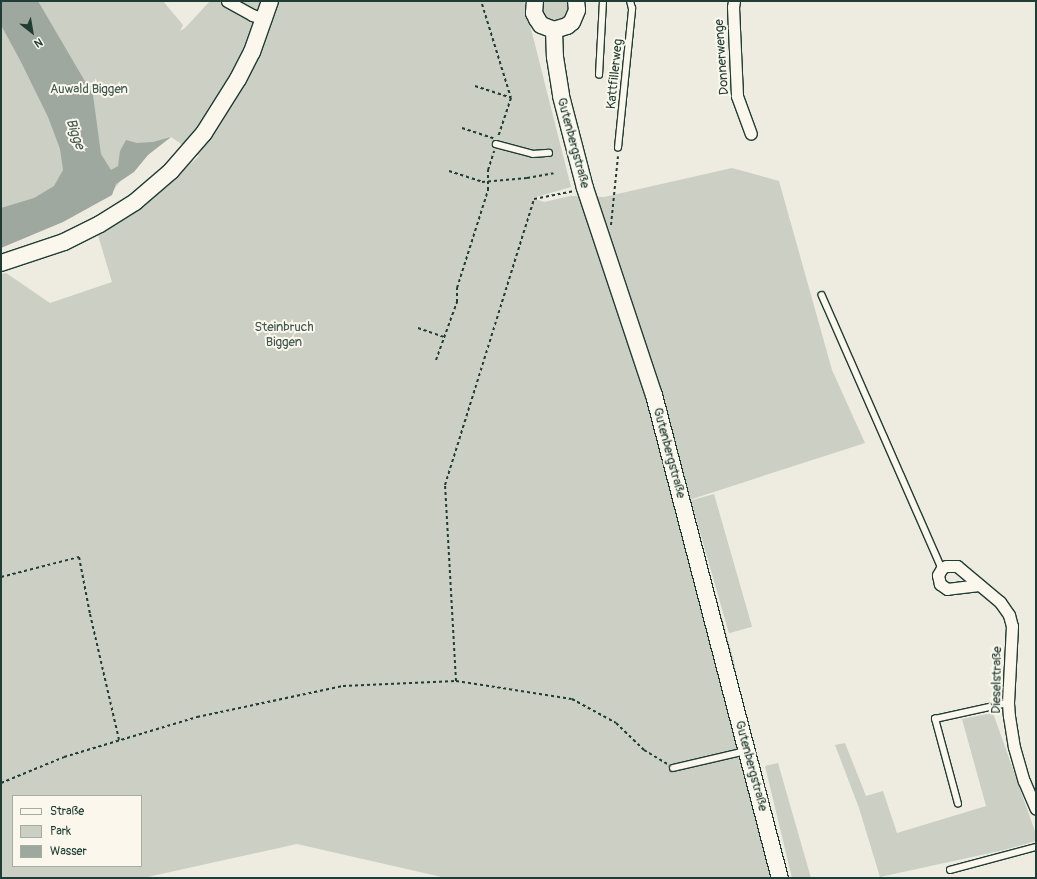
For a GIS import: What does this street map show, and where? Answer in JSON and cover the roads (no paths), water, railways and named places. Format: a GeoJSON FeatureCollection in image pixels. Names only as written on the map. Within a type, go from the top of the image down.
{"type":"FeatureCollection","features":[{"type":"Feature","properties":{"kind":"main road"},"geometry":{"type":"LineString","coordinates":[[1,263],[64,242],[100,224],[134,202],[161,180],[189,152],[216,115],[246,66],[265,19],[270,1]]}},
{"type":"Feature","properties":{"kind":"main road"},"geometry":{"type":"LineString","coordinates":[[535,1],[534,13],[536,19],[541,25],[554,30],[561,29],[572,22],[578,2]]}},
{"type":"Feature","properties":{"kind":"main road","name":"Gutenbergstraße"},"geometry":{"type":"LineString","coordinates":[[554,30],[555,57],[561,96],[585,188],[603,246],[654,395],[780,878]]}},
{"type":"Feature","properties":{"kind":"street"},"geometry":{"type":"LineString","coordinates":[[227,1],[252,15],[265,19]]}},
{"type":"Feature","properties":{"kind":"street","name":"Donnerwenge"},"geometry":{"type":"LineString","coordinates":[[734,1],[737,96],[751,134]]}},
{"type":"Feature","properties":{"kind":"street","name":"Dieselstraße"},"geometry":{"type":"LineString","coordinates":[[942,568],[952,565],[957,566],[1000,602],[1009,615],[1012,626],[1008,703],[1014,747],[1024,781],[1036,809]]}},
{"type":"Feature","properties":{"kind":"street"},"geometry":{"type":"LineString","coordinates":[[942,568],[939,572],[938,580],[946,589],[979,585]]}},
{"type":"Feature","properties":{"kind":"lane"},"geometry":{"type":"LineString","coordinates":[[599,75],[603,1]]}},
{"type":"Feature","properties":{"kind":"lane","name":"Kattfillerweg"},"geometry":{"type":"LineString","coordinates":[[618,148],[632,9],[630,1]]}},
{"type":"Feature","properties":{"kind":"lane"},"geometry":{"type":"LineString","coordinates":[[496,144],[533,154],[549,153]]}},
{"type":"Feature","properties":{"kind":"lane"},"geometry":{"type":"LineString","coordinates":[[822,295],[942,568]]}},
{"type":"Feature","properties":{"kind":"lane"},"geometry":{"type":"LineString","coordinates":[[958,804],[935,719],[1008,703]]}},
{"type":"Feature","properties":{"kind":"lane"},"geometry":{"type":"LineString","coordinates":[[673,768],[746,751]]}},
{"type":"Feature","properties":{"kind":"lane"},"geometry":{"type":"LineString","coordinates":[[950,870],[1036,847]]}},
{"type":"Feature","properties":{"kind":"water","name":"Bigge"},"geometry":{"type":"Polygon","coordinates":[[[1,1],[38,1],[93,95],[101,154],[111,170],[118,166],[120,151],[126,140],[137,143],[153,142],[171,137],[148,155],[134,172],[116,184],[112,195],[63,222],[1,248],[1,208],[34,198],[54,186],[63,170],[60,149],[48,117],[1,25],[1,1]]]}},
{"type":"Feature","properties":{"kind":"park label","name":"Auwald Biggen"},"geometry":{"type":"Point","coordinates":[89,89]}},
{"type":"Feature","properties":{"kind":"park label","name":"Steinbruch Biggen"},"geometry":{"type":"Point","coordinates":[284,336]}}]}
